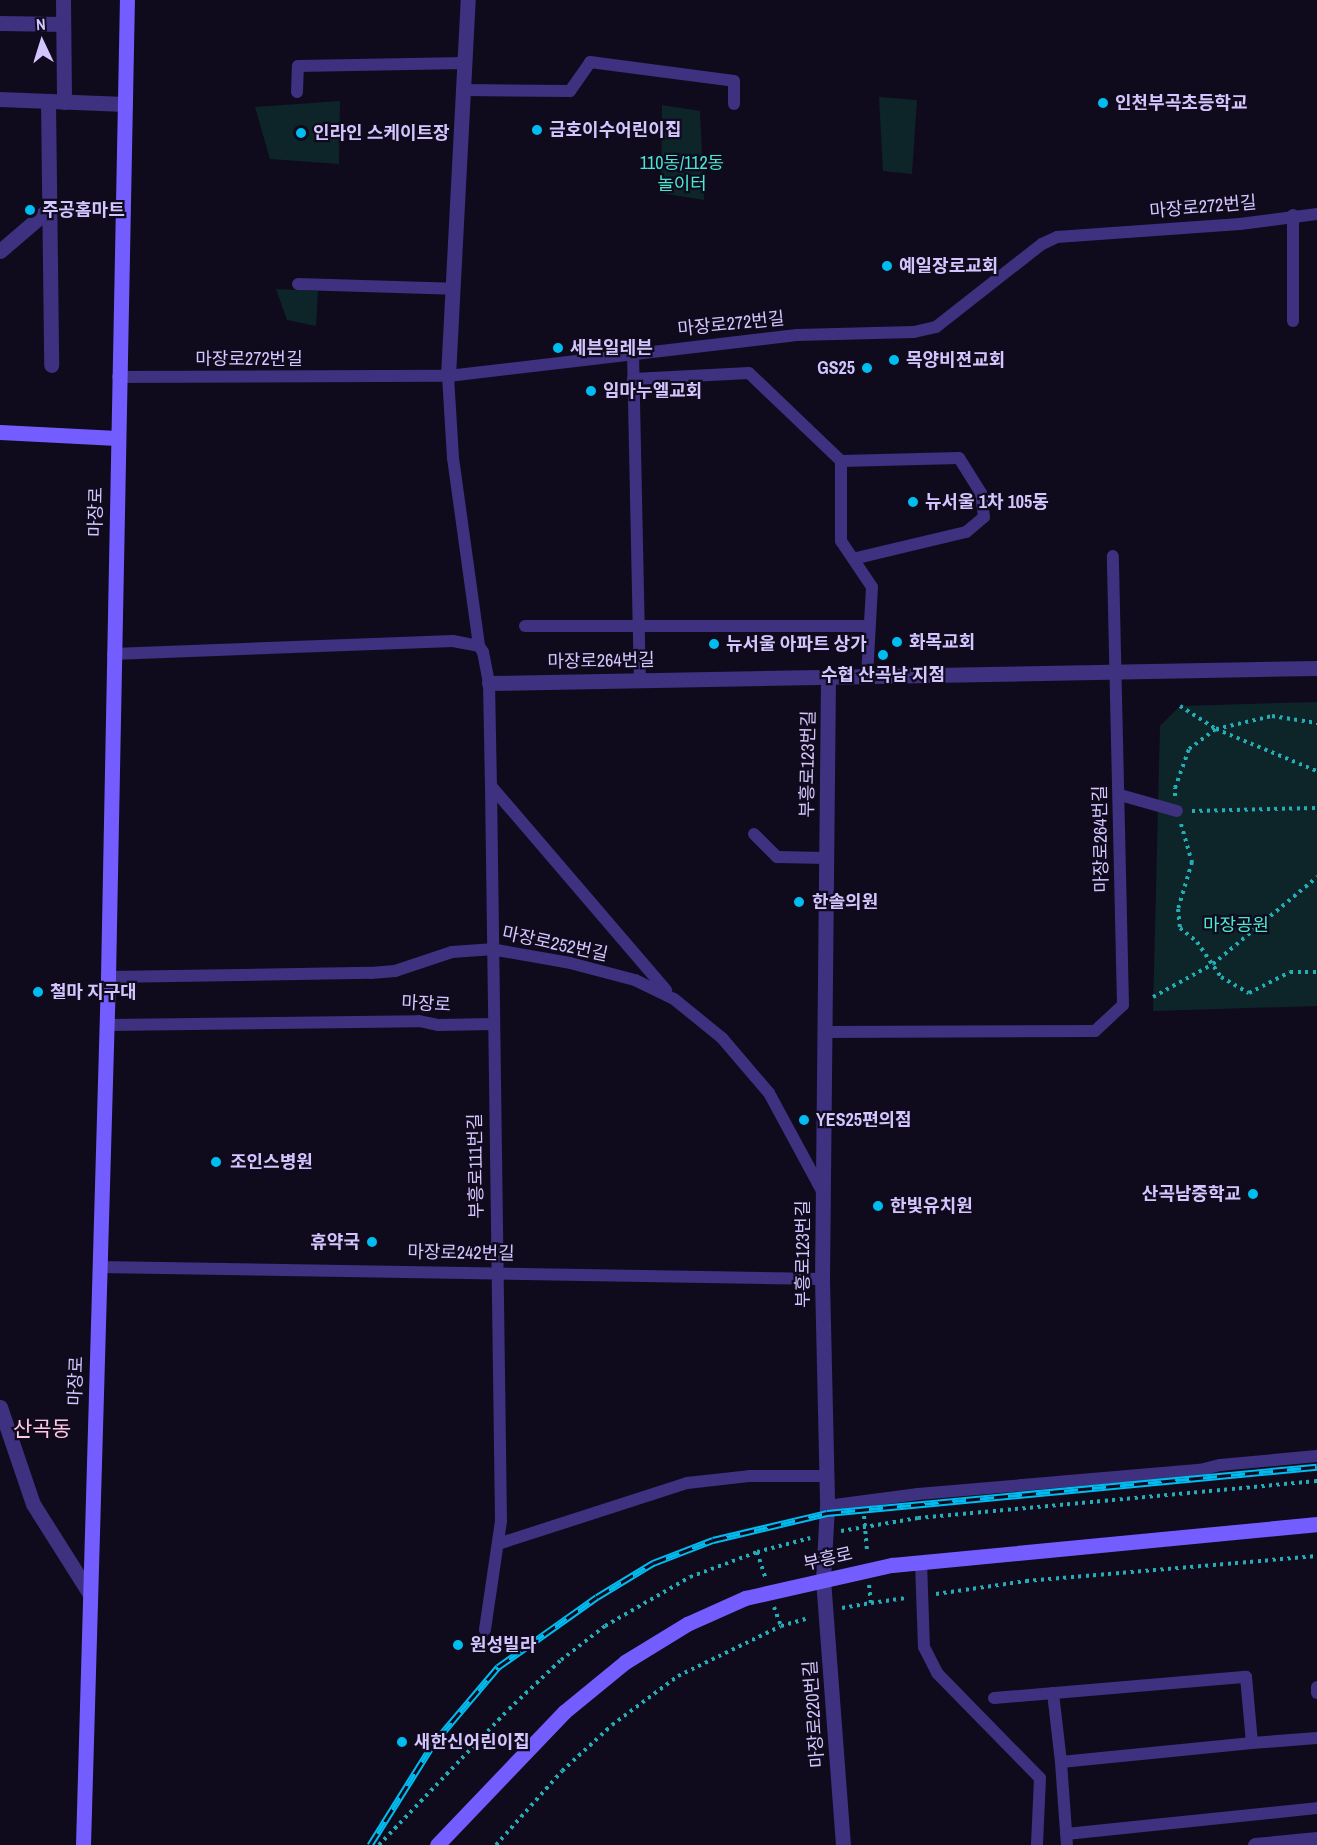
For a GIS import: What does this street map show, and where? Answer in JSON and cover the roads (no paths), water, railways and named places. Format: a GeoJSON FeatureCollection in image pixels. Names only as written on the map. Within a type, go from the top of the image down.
{"type":"FeatureCollection","features":[{"type":"Feature","properties":{"kind":"main road","name":"마장로"},"geometry":{"type":"LineString","coordinates":[[82,1845],[108,977],[127,0]]}},
{"type":"Feature","properties":{"kind":"main road"},"geometry":{"type":"LineString","coordinates":[[0,432],[117,438]]}},
{"type":"Feature","properties":{"kind":"main road","name":"부흥로"},"geometry":{"type":"LineString","coordinates":[[437,1845],[564,1712],[625,1662],[687,1624],[745,1598],[868,1570],[921,1562],[1317,1524]]}},
{"type":"Feature","properties":{"kind":"street"},"geometry":{"type":"LineString","coordinates":[[63,0],[64,102]]}},
{"type":"Feature","properties":{"kind":"street"},"geometry":{"type":"LineString","coordinates":[[448,375],[468,0]]}},
{"type":"Feature","properties":{"kind":"street"},"geometry":{"type":"LineString","coordinates":[[0,23],[63,24]]}},
{"type":"Feature","properties":{"kind":"street"},"geometry":{"type":"LineString","coordinates":[[1,100],[125,104]]}},
{"type":"Feature","properties":{"kind":"street"},"geometry":{"type":"LineString","coordinates":[[48,101],[51,365]]}},
{"type":"Feature","properties":{"kind":"street"},"geometry":{"type":"LineString","coordinates":[[0,251],[49,209]]}},
{"type":"Feature","properties":{"kind":"street","name":"마장로264번길"},"geometry":{"type":"LineString","coordinates":[[489,683],[1317,668]]}},
{"type":"Feature","properties":{"kind":"street","name":"부흥로123번길"},"geometry":{"type":"LineString","coordinates":[[823,1580],[827,1506],[822,1279],[828,677]]}},
{"type":"Feature","properties":{"kind":"street"},"geometry":{"type":"LineString","coordinates":[[0,1407],[33,1504],[90,1594]]}},
{"type":"Feature","properties":{"kind":"street","name":"마장로220번길"},"geometry":{"type":"LineString","coordinates":[[823,1580],[843,1845]]}},
{"type":"Feature","properties":{"kind":"street"},"geometry":{"type":"LineString","coordinates":[[1255,1845],[1317,1839]]}},
{"type":"Feature","properties":{"kind":"lane"},"geometry":{"type":"LineString","coordinates":[[465,90],[570,91],[590,62],[734,81],[734,104]]}},
{"type":"Feature","properties":{"kind":"lane"},"geometry":{"type":"LineString","coordinates":[[297,92],[298,66],[465,63]]}},
{"type":"Feature","properties":{"kind":"lane","name":"마장로272번길"},"geometry":{"type":"LineString","coordinates":[[118,377],[448,375],[797,335],[914,332],[936,327],[1042,244],[1057,237],[1240,224],[1293,215],[1317,214]]}},
{"type":"Feature","properties":{"kind":"lane"},"geometry":{"type":"LineString","coordinates":[[1293,215],[1293,321]]}},
{"type":"Feature","properties":{"kind":"lane"},"geometry":{"type":"LineString","coordinates":[[297,284],[453,289]]}},
{"type":"Feature","properties":{"kind":"lane"},"geometry":{"type":"LineString","coordinates":[[633,353],[640,680]]}},
{"type":"Feature","properties":{"kind":"lane"},"geometry":{"type":"LineString","coordinates":[[633,379],[749,374],[841,461],[959,458],[981,493],[984,517],[966,532],[853,559]]}},
{"type":"Feature","properties":{"kind":"lane"},"geometry":{"type":"LineString","coordinates":[[448,375],[453,458],[478,646],[488,666],[489,683]]}},
{"type":"Feature","properties":{"kind":"lane"},"geometry":{"type":"LineString","coordinates":[[841,461],[841,541],[872,587],[868,626],[867,676]]}},
{"type":"Feature","properties":{"kind":"lane"},"geometry":{"type":"LineString","coordinates":[[1113,556],[1118,672]]}},
{"type":"Feature","properties":{"kind":"lane"},"geometry":{"type":"LineString","coordinates":[[525,626],[868,626]]}},
{"type":"Feature","properties":{"kind":"lane"},"geometry":{"type":"LineString","coordinates":[[113,654],[453,641],[478,646]]}},
{"type":"Feature","properties":{"kind":"lane","name":"마장로264번길"},"geometry":{"type":"LineString","coordinates":[[824,1032],[1095,1031],[1123,1005],[1118,672]]}},
{"type":"Feature","properties":{"kind":"lane","name":"부흥로111번길"},"geometry":{"type":"LineString","coordinates":[[485,1630],[498,1544],[489,683]]}},
{"type":"Feature","properties":{"kind":"lane"},"geometry":{"type":"LineString","coordinates":[[491,786],[674,999]]}},
{"type":"Feature","properties":{"kind":"lane"},"geometry":{"type":"LineString","coordinates":[[1120,795],[1177,811]]}},
{"type":"Feature","properties":{"kind":"lane"},"geometry":{"type":"LineString","coordinates":[[754,834],[777,857],[826,858]]}},
{"type":"Feature","properties":{"kind":"lane","name":"마장로252번길"},"geometry":{"type":"LineString","coordinates":[[108,977],[371,973],[395,971],[452,952],[491,949],[548,958],[635,980],[674,999],[722,1038],[769,1093],[823,1193]]}},
{"type":"Feature","properties":{"kind":"lane","name":"마장로"},"geometry":{"type":"LineString","coordinates":[[106,1025],[419,1021],[438,1025],[492,1024]]}},
{"type":"Feature","properties":{"kind":"lane","name":"마장로242번길"},"geometry":{"type":"LineString","coordinates":[[99,1267],[822,1279]]}},
{"type":"Feature","properties":{"kind":"lane"},"geometry":{"type":"LineString","coordinates":[[827,1506],[862,1500],[1317,1456]]}},
{"type":"Feature","properties":{"kind":"lane"},"geometry":{"type":"LineString","coordinates":[[498,1544],[687,1483],[749,1476],[827,1476]]}},
{"type":"Feature","properties":{"kind":"lane"},"geometry":{"type":"LineString","coordinates":[[921,1562],[924,1647],[937,1673],[1040,1778],[1036,1845]]}},
{"type":"Feature","properties":{"kind":"lane"},"geometry":{"type":"LineString","coordinates":[[994,1698],[1246,1677],[1252,1743]]}},
{"type":"Feature","properties":{"kind":"lane"},"geometry":{"type":"LineString","coordinates":[[1317,1687],[1317,1693]]}},
{"type":"Feature","properties":{"kind":"lane"},"geometry":{"type":"LineString","coordinates":[[1053,1693],[1066,1840],[1317,1808]]}},
{"type":"Feature","properties":{"kind":"lane"},"geometry":{"type":"LineString","coordinates":[[1060,1762],[1317,1737]]}},
{"type":"Feature","properties":{"kind":"railway"},"geometry":{"type":"LineString","coordinates":[[370,1845],[433,1744],[498,1667],[597,1597],[653,1563],[713,1540],[827,1513],[1317,1467]]}},
{"type":"Feature","properties":{"kind":"place","name":"인천부곡초등학교"},"geometry":{"type":"Point","coordinates":[1103,103]}},
{"type":"Feature","properties":{"kind":"place","name":"금호이수어린이집"},"geometry":{"type":"Point","coordinates":[537,130]}},
{"type":"Feature","properties":{"kind":"place","name":"인라인 스케이트장"},"geometry":{"type":"Point","coordinates":[301,133]}},
{"type":"Feature","properties":{"kind":"place","name":"주공홈마트"},"geometry":{"type":"Point","coordinates":[30,210]}},
{"type":"Feature","properties":{"kind":"place","name":"예일장로교회"},"geometry":{"type":"Point","coordinates":[887,266]}},
{"type":"Feature","properties":{"kind":"place","name":"세븐일레븐"},"geometry":{"type":"Point","coordinates":[558,348]}},
{"type":"Feature","properties":{"kind":"place","name":"목양비젼교회"},"geometry":{"type":"Point","coordinates":[894,360]}},
{"type":"Feature","properties":{"kind":"place","name":"GS25"},"geometry":{"type":"Point","coordinates":[867,368]}},
{"type":"Feature","properties":{"kind":"place","name":"임마누엘교회"},"geometry":{"type":"Point","coordinates":[591,391]}},
{"type":"Feature","properties":{"kind":"place","name":"뉴서울 1차 105동"},"geometry":{"type":"Point","coordinates":[913,502]}},
{"type":"Feature","properties":{"kind":"place","name":"화목교회"},"geometry":{"type":"Point","coordinates":[897,642]}},
{"type":"Feature","properties":{"kind":"place","name":"뉴서울 아파트 상가"},"geometry":{"type":"Point","coordinates":[714,644]}},
{"type":"Feature","properties":{"kind":"place","name":"수협 산곡남 지점"},"geometry":{"type":"Point","coordinates":[883,655]}},
{"type":"Feature","properties":{"kind":"place","name":"한솔의원"},"geometry":{"type":"Point","coordinates":[799,902]}},
{"type":"Feature","properties":{"kind":"place","name":"철마 지구대"},"geometry":{"type":"Point","coordinates":[38,992]}},
{"type":"Feature","properties":{"kind":"place","name":"YES25편의점"},"geometry":{"type":"Point","coordinates":[804,1120]}},
{"type":"Feature","properties":{"kind":"place","name":"조인스병원"},"geometry":{"type":"Point","coordinates":[216,1162]}},
{"type":"Feature","properties":{"kind":"place","name":"산곡남중학교"},"geometry":{"type":"Point","coordinates":[1253,1194]}},
{"type":"Feature","properties":{"kind":"place","name":"한빛유치원"},"geometry":{"type":"Point","coordinates":[878,1206]}},
{"type":"Feature","properties":{"kind":"place","name":"휴약국"},"geometry":{"type":"Point","coordinates":[372,1242]}},
{"type":"Feature","properties":{"kind":"place","name":"원성빌라"},"geometry":{"type":"Point","coordinates":[458,1645]}},
{"type":"Feature","properties":{"kind":"place","name":"새한신어린이집"},"geometry":{"type":"Point","coordinates":[402,1742]}},
{"type":"Feature","properties":{"kind":"district","name":"산곡동"},"geometry":{"type":"Point","coordinates":[42,1429]}},
{"type":"Feature","properties":{"kind":"park label","name":"110동/112동 놀이터"},"geometry":{"type":"Point","coordinates":[682,174]}},
{"type":"Feature","properties":{"kind":"park label","name":"마장공원"},"geometry":{"type":"Point","coordinates":[1236,925]}}]}
